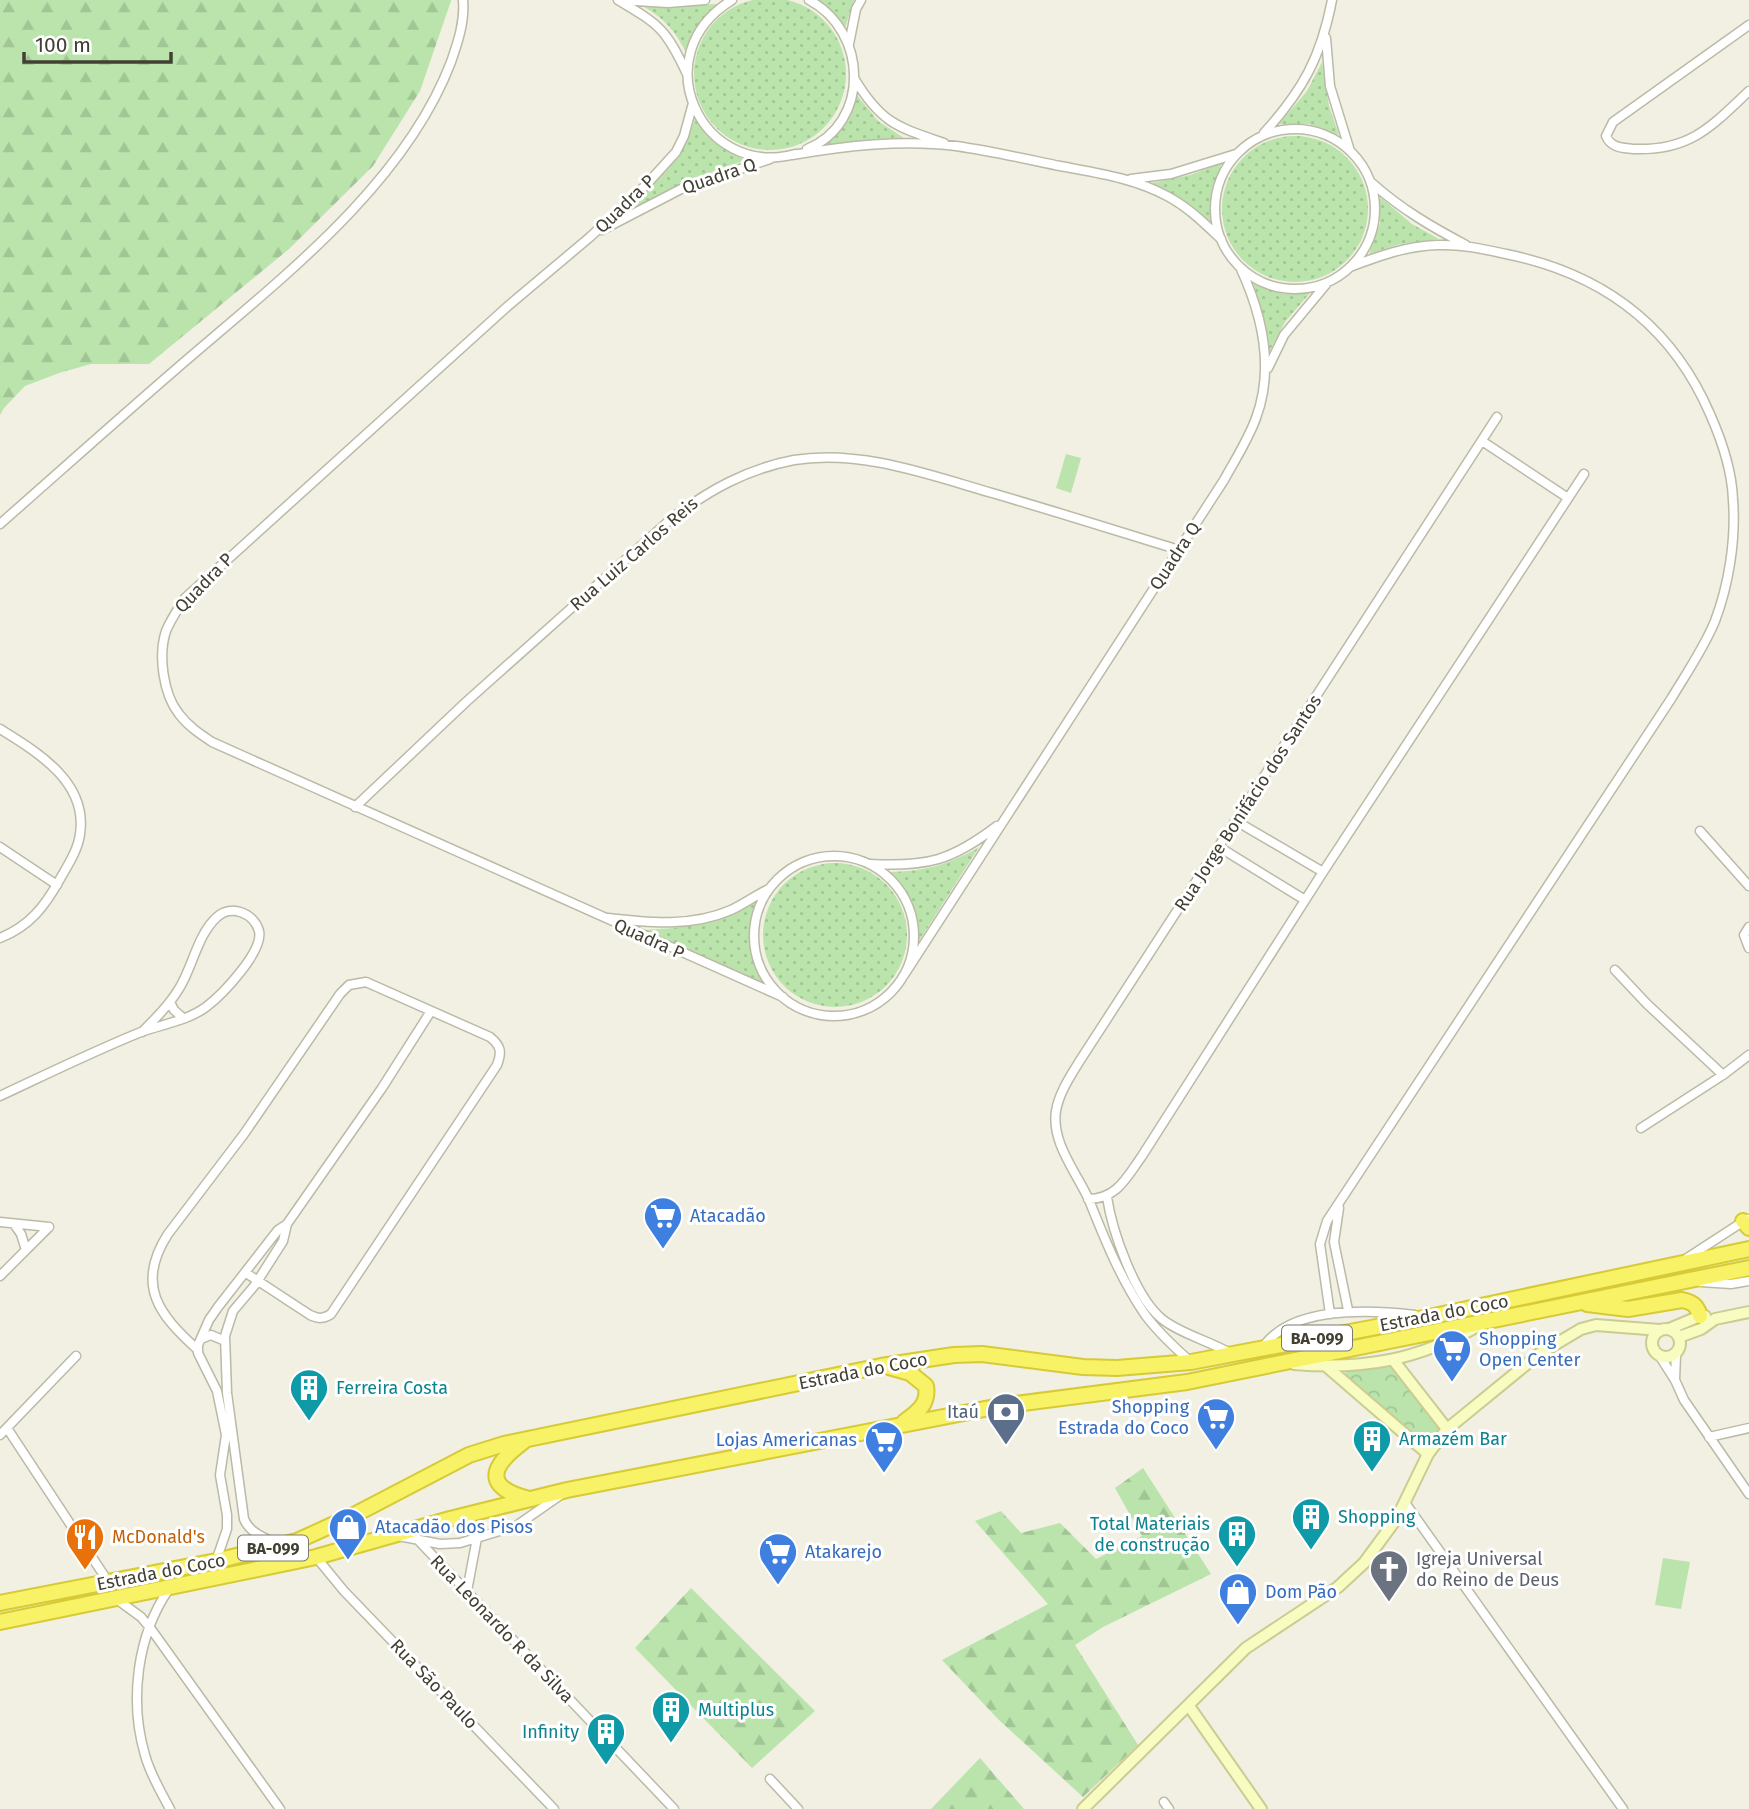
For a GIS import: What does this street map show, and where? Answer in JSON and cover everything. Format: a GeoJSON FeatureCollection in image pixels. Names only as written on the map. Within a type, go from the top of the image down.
{"type":"FeatureCollection","features":[{"type":"Feature","properties":{"kind":"highway","name":"Estrada do Coco"},"geometry":{"type":"LineString","coordinates":[[0,1603],[282,1546],[354,1515],[469,1455],[527,1439],[881,1366],[954,1354],[1083,1367],[1117,1368],[1191,1362],[1429,1317],[1749,1249]]}},
{"type":"Feature","properties":{"kind":"highway","name":"Estrada do Coco"},"geometry":{"type":"LineString","coordinates":[[0,1622],[316,1556],[567,1490],[1000,1406],[1187,1382],[1749,1268]]}},
{"type":"Feature","properties":{"kind":"highway"},"geometry":{"type":"LineString","coordinates":[[1578,1302],[1628,1309],[1682,1300],[1691,1301],[1700,1315]]}},
{"type":"Feature","properties":{"kind":"highway"},"geometry":{"type":"LineString","coordinates":[[881,1366],[910,1373],[926,1386],[925,1403],[901,1425]]}},
{"type":"Feature","properties":{"kind":"highway"},"geometry":{"type":"LineString","coordinates":[[527,1439],[505,1457],[499,1464],[496,1475],[499,1485],[507,1492],[529,1499]]}},
{"type":"Feature","properties":{"kind":"street"},"geometry":{"type":"LineString","coordinates":[[618,0],[668,3],[705,0]]}},
{"type":"Feature","properties":{"kind":"street"},"geometry":{"type":"LineString","coordinates":[[618,0],[662,29],[673,44],[687,74],[692,103],[702,122],[720,140],[742,152],[766,158],[876,145],[954,146]]}},
{"type":"Feature","properties":{"kind":"street"},"geometry":{"type":"LineString","coordinates":[[687,74],[690,50],[700,28],[716,9],[732,0]]}},
{"type":"Feature","properties":{"kind":"street"},"geometry":{"type":"LineString","coordinates":[[792,155],[813,147],[831,133],[845,114],[853,92],[854,62],[849,44],[834,18],[809,0]]}},
{"type":"Feature","properties":{"kind":"street"},"geometry":{"type":"LineString","coordinates":[[849,44],[860,0]]}},
{"type":"Feature","properties":{"kind":"street"},"geometry":{"type":"LineString","coordinates":[[1130,179],[1171,174],[1236,154],[1262,136],[1296,95],[1311,69],[1326,35],[1332,0]]}},
{"type":"Feature","properties":{"kind":"street"},"geometry":{"type":"LineString","coordinates":[[0,524],[289,271],[356,206],[418,126],[437,93],[453,55],[466,2]]}},
{"type":"Feature","properties":{"kind":"street"},"geometry":{"type":"LineString","coordinates":[[1749,25],[1614,122],[1606,136],[1613,145],[1623,148],[1654,150],[1674,147],[1705,130],[1749,91]]}},
{"type":"Feature","properties":{"kind":"street"},"geometry":{"type":"LineString","coordinates":[[1326,35],[1330,86],[1350,151]]}},
{"type":"Feature","properties":{"kind":"street"},"geometry":{"type":"LineString","coordinates":[[854,78],[868,101],[887,120],[901,128],[954,146],[1130,179],[1167,196],[1193,212],[1221,239],[1240,267],[1259,280],[1282,288],[1306,288],[1328,282]]}},
{"type":"Feature","properties":{"kind":"street","name":"Quadra P"},"geometry":{"type":"LineString","coordinates":[[692,103],[684,136],[676,152],[646,185],[185,598],[173,615],[165,634],[163,655],[168,693],[178,713],[193,729],[212,742],[783,997]]}},
{"type":"Feature","properties":{"kind":"street"},"geometry":{"type":"LineString","coordinates":[[1262,136],[1289,129],[1318,132],[1335,139],[1350,151],[1366,171],[1371,183],[1375,210],[1371,237],[1350,267]]}},
{"type":"Feature","properties":{"kind":"street"},"geometry":{"type":"LineString","coordinates":[[1221,239],[1215,217],[1216,194],[1223,173],[1236,154]]}},
{"type":"Feature","properties":{"kind":"street","name":"Quadra Q"},"geometry":{"type":"LineString","coordinates":[[590,237],[681,188],[775,157]]}},
{"type":"Feature","properties":{"kind":"street"},"geometry":{"type":"LineString","coordinates":[[1371,183],[1427,225],[1469,246]]}},
{"type":"Feature","properties":{"kind":"street"},"geometry":{"type":"LineString","coordinates":[[1266,371],[1284,335],[1328,282],[1350,267],[1386,253],[1438,245],[1469,246],[1536,260],[1582,277],[1639,314],[1671,349],[1700,391],[1719,434],[1729,465],[1734,502],[1731,557],[1715,622],[1678,688],[1322,1233],[1320,1244],[1330,1314]]}},
{"type":"Feature","properties":{"kind":"street","name":"Quadra Q"},"geometry":{"type":"LineString","coordinates":[[1002,822],[1180,550],[1252,429],[1261,401],[1266,371],[1261,323],[1240,267]]}},
{"type":"Feature","properties":{"kind":"street","name":"Rua Jorge Bonifácio dos Santos"},"geometry":{"type":"LineString","coordinates":[[1145,1306],[1119,1267],[1100,1230],[1056,1130],[1056,1111],[1063,1089],[1497,418]]}},
{"type":"Feature","properties":{"kind":"street"},"geometry":{"type":"LineString","coordinates":[[1482,441],[1568,498]]}},
{"type":"Feature","properties":{"kind":"street","name":"Rua Luiz Carlos Reis"},"geometry":{"type":"LineString","coordinates":[[355,807],[466,702],[671,519],[697,499],[729,481],[762,468],[796,460],[861,460],[946,480],[1180,550]]}},
{"type":"Feature","properties":{"kind":"street"},"geometry":{"type":"LineString","coordinates":[[1088,1199],[1107,1197],[1142,1156],[1323,872],[1584,474]]}},
{"type":"Feature","properties":{"kind":"street"},"geometry":{"type":"LineString","coordinates":[[0,729],[40,754],[57,770],[66,781],[80,816],[80,835],[57,885],[36,916],[24,926],[0,938]]}},
{"type":"Feature","properties":{"kind":"street"},"geometry":{"type":"LineString","coordinates":[[1236,821],[1323,872]]}},
{"type":"Feature","properties":{"kind":"street"},"geometry":{"type":"LineString","coordinates":[[601,917],[652,923],[702,920],[730,910],[769,889],[785,873],[804,861],[826,856],[849,857],[870,864],[905,866],[939,860],[974,844],[1002,822]]}},
{"type":"Feature","properties":{"kind":"street"},"geometry":{"type":"LineString","coordinates":[[769,889],[758,910],[754,933],[757,957],[767,979],[783,997],[803,1010],[826,1015],[849,1014],[872,1007],[890,993],[1002,822]]}},
{"type":"Feature","properties":{"kind":"street"},"geometry":{"type":"LineString","coordinates":[[1700,831],[1749,886]]}},
{"type":"Feature","properties":{"kind":"street"},"geometry":{"type":"LineString","coordinates":[[0,847],[57,885]]}},
{"type":"Feature","properties":{"kind":"street"},"geometry":{"type":"LineString","coordinates":[[1219,847],[1305,900]]}},
{"type":"Feature","properties":{"kind":"street"},"geometry":{"type":"LineString","coordinates":[[870,864],[902,893],[911,912],[914,933],[912,955],[904,975]]}},
{"type":"Feature","properties":{"kind":"street"},"geometry":{"type":"LineString","coordinates":[[0,1096],[206,1006],[244,968],[259,943],[260,933],[255,922],[247,915],[232,910],[223,912],[215,919],[208,927],[191,967],[170,1002],[142,1032]]}},
{"type":"Feature","properties":{"kind":"street"},"geometry":{"type":"LineString","coordinates":[[1747,946],[1744,935],[1749,927]]}},
{"type":"Feature","properties":{"kind":"street"},"geometry":{"type":"LineString","coordinates":[[1615,970],[1723,1075]]}},
{"type":"Feature","properties":{"kind":"street"},"geometry":{"type":"LineString","coordinates":[[216,1561],[227,1529],[220,1475],[226,1436],[217,1391],[198,1350],[170,1324],[157,1303],[153,1276],[155,1257],[168,1234],[244,1135],[340,994],[349,985],[366,982],[498,1043],[501,1055],[497,1065],[331,1314],[318,1319],[246,1273]]}},
{"type":"Feature","properties":{"kind":"street"},"geometry":{"type":"LineString","coordinates":[[170,1002],[183,1018]]}},
{"type":"Feature","properties":{"kind":"street"},"geometry":{"type":"LineString","coordinates":[[198,1350],[209,1320],[278,1230],[286,1224],[382,1088],[431,1011]]}},
{"type":"Feature","properties":{"kind":"street"},"geometry":{"type":"LineString","coordinates":[[1641,1128],[1749,1055]]}},
{"type":"Feature","properties":{"kind":"street"},"geometry":{"type":"LineString","coordinates":[[1107,1197],[1113,1228],[1145,1306],[1162,1334],[1191,1362]]}},
{"type":"Feature","properties":{"kind":"street"},"geometry":{"type":"LineString","coordinates":[[1341,1202],[1334,1242],[1348,1310]]}},
{"type":"Feature","properties":{"kind":"street"},"geometry":{"type":"LineString","coordinates":[[0,1222],[49,1227],[0,1276]]}},
{"type":"Feature","properties":{"kind":"street"},"geometry":{"type":"LineString","coordinates":[[1681,1262],[1747,1222]]}},
{"type":"Feature","properties":{"kind":"street"},"geometry":{"type":"LineString","coordinates":[[14,1224],[21,1234],[26,1250]]}},
{"type":"Feature","properties":{"kind":"street"},"geometry":{"type":"LineString","coordinates":[[282,1546],[248,1528],[241,1496],[226,1374],[225,1341],[233,1311],[283,1241],[286,1224]]}},
{"type":"Feature","properties":{"kind":"street"},"geometry":{"type":"LineString","coordinates":[[1322,1233],[1334,1233]]}},
{"type":"Feature","properties":{"kind":"street"},"geometry":{"type":"LineString","coordinates":[[1119,1267],[1128,1263]]}},
{"type":"Feature","properties":{"kind":"street"},"geometry":{"type":"LineString","coordinates":[[1684,1281],[1731,1284],[1749,1281]]}},
{"type":"Feature","properties":{"kind":"street"},"geometry":{"type":"LineString","coordinates":[[1328,1298],[1344,1293]]}},
{"type":"Feature","properties":{"kind":"street"},"geometry":{"type":"LineString","coordinates":[[1145,1306],[1164,1321],[1213,1342],[1232,1354]]}},
{"type":"Feature","properties":{"kind":"street"},"geometry":{"type":"LineString","coordinates":[[1262,1349],[1274,1334],[1282,1329],[1348,1310],[1429,1317]]}},
{"type":"Feature","properties":{"kind":"street"},"geometry":{"type":"LineString","coordinates":[[1083,1809],[1246,1648],[1338,1587],[1364,1563],[1406,1504],[1428,1454],[1447,1429],[1539,1354],[1581,1329],[1595,1325],[1665,1329],[1679,1337],[1701,1329],[1715,1319],[1749,1312]]}},
{"type":"Feature","properties":{"kind":"street"},"geometry":{"type":"LineString","coordinates":[[1652,1344],[1654,1336],[1665,1329],[1700,1315],[1715,1319]]}},
{"type":"Feature","properties":{"kind":"street"},"geometry":{"type":"LineString","coordinates":[[1280,1363],[1326,1366],[1394,1361],[1429,1351],[1488,1321]]}},
{"type":"Feature","properties":{"kind":"street"},"geometry":{"type":"LineString","coordinates":[[1626,1328],[1652,1344],[1675,1380],[1684,1400],[1749,1494]]}},
{"type":"Feature","properties":{"kind":"street"},"geometry":{"type":"LineString","coordinates":[[201,1339],[211,1335],[225,1341]]}},
{"type":"Feature","properties":{"kind":"street"},"geometry":{"type":"LineString","coordinates":[[1675,1380],[1679,1337]]}},
{"type":"Feature","properties":{"kind":"street"},"geometry":{"type":"LineString","coordinates":[[1659,1355],[1668,1357],[1676,1354]]}},
{"type":"Feature","properties":{"kind":"street"},"geometry":{"type":"LineString","coordinates":[[0,1435],[76,1356]]}},
{"type":"Feature","properties":{"kind":"street"},"geometry":{"type":"LineString","coordinates":[[1394,1361],[1447,1429]]}},
{"type":"Feature","properties":{"kind":"street"},"geometry":{"type":"LineString","coordinates":[[1326,1366],[1428,1454]]}},
{"type":"Feature","properties":{"kind":"street"},"geometry":{"type":"LineString","coordinates":[[211,1377],[219,1379],[226,1374]]}},
{"type":"Feature","properties":{"kind":"street"},"geometry":{"type":"LineString","coordinates":[[7,1428],[109,1583]]}},
{"type":"Feature","properties":{"kind":"street"},"geometry":{"type":"LineString","coordinates":[[1709,1437],[1749,1428]]}},
{"type":"Feature","properties":{"kind":"street"},"geometry":{"type":"LineString","coordinates":[[393,1534],[440,1544],[477,1538],[516,1525],[539,1512],[567,1490]]}},
{"type":"Feature","properties":{"kind":"street"},"geometry":{"type":"LineString","coordinates":[[224,1499],[241,1496]]}},
{"type":"Feature","properties":{"kind":"street"},"geometry":{"type":"LineString","coordinates":[[1406,1504],[1623,1809]]}},
{"type":"Feature","properties":{"kind":"street"},"geometry":{"type":"LineString","coordinates":[[467,1591],[477,1538]]}},
{"type":"Feature","properties":{"kind":"street","name":"Rua Leonardo R da Silva"},"geometry":{"type":"LineString","coordinates":[[417,1539],[674,1809]]}},
{"type":"Feature","properties":{"kind":"street","name":"Rua São Paulo"},"geometry":{"type":"LineString","coordinates":[[316,1556],[344,1591],[554,1809]]}},
{"type":"Feature","properties":{"kind":"street"},"geometry":{"type":"LineString","coordinates":[[170,1809],[149,1769],[137,1720],[137,1674],[144,1643],[162,1598],[171,1586]]}},
{"type":"Feature","properties":{"kind":"street"},"geometry":{"type":"LineString","coordinates":[[115,1598],[131,1609],[150,1629],[280,1809]]}},
{"type":"Feature","properties":{"kind":"street"},"geometry":{"type":"LineString","coordinates":[[1189,1706],[1261,1809]]}},
{"type":"Feature","properties":{"kind":"street"},"geometry":{"type":"LineString","coordinates":[[770,1779],[798,1809]]}},
{"type":"Feature","properties":{"kind":"green space"},"geometry":{"type":"Polygon","coordinates":[[[770,-2],[799,4],[824,20],[840,45],[846,74],[840,103],[824,128],[799,144],[770,150],[741,144],[716,128],[700,103],[694,74],[700,45],[716,20],[741,4],[770,-2]]]}},
{"type":"Feature","properties":{"kind":"green space"},"geometry":{"type":"Polygon","coordinates":[[[0,0],[451,1],[420,91],[373,166],[289,249],[149,364],[91,364],[59,373],[25,386],[0,415],[0,0]]]}},
{"type":"Feature","properties":{"kind":"green space"},"geometry":{"type":"Polygon","coordinates":[[[819,0],[854,0],[845,28],[832,12],[819,0]]]}},
{"type":"Feature","properties":{"kind":"green space"},"geometry":{"type":"Polygon","coordinates":[[[718,4],[697,27],[686,53],[669,27],[644,7],[718,4]]]}},
{"type":"Feature","properties":{"kind":"green space"},"geometry":{"type":"Polygon","coordinates":[[[1322,62],[1329,106],[1339,135],[1309,124],[1279,124],[1307,91],[1322,62]]]}},
{"type":"Feature","properties":{"kind":"green space"},"geometry":{"type":"Polygon","coordinates":[[[856,94],[878,121],[907,140],[825,144],[844,123],[856,94]]]}},
{"type":"Feature","properties":{"kind":"green space"},"geometry":{"type":"Polygon","coordinates":[[[695,118],[717,144],[746,160],[687,181],[622,215],[675,159],[695,118]]]}},
{"type":"Feature","properties":{"kind":"green space"},"geometry":{"type":"Polygon","coordinates":[[[1295,136],[1323,142],[1346,158],[1362,181],[1368,209],[1362,237],[1346,260],[1323,276],[1295,282],[1267,276],[1244,260],[1228,237],[1222,209],[1228,181],[1244,158],[1267,142],[1295,136]]]}},
{"type":"Feature","properties":{"kind":"green space"},"geometry":{"type":"Polygon","coordinates":[[[1222,163],[1211,193],[1211,223],[1186,202],[1151,183],[1190,175],[1222,163]]]}},
{"type":"Feature","properties":{"kind":"green space"},"geometry":{"type":"Polygon","coordinates":[[[1380,197],[1412,224],[1439,239],[1400,244],[1369,254],[1380,223],[1380,197]]]}},
{"type":"Feature","properties":{"kind":"green space"},"geometry":{"type":"Polygon","coordinates":[[[1253,283],[1284,294],[1310,293],[1285,322],[1269,352],[1265,322],[1253,283]]]}},
{"type":"Feature","properties":{"kind":"green space"},"geometry":{"type":"Polygon","coordinates":[[[1066,454],[1081,458],[1071,493],[1056,488],[1066,454]]]}},
{"type":"Feature","properties":{"kind":"green space"},"geometry":{"type":"Polygon","coordinates":[[[979,847],[919,941],[912,903],[903,887],[889,872],[936,866],[979,847]]]}},
{"type":"Feature","properties":{"kind":"green space"},"geometry":{"type":"Polygon","coordinates":[[[835,863],[863,868],[886,884],[902,907],[907,935],[902,963],[886,986],[863,1002],[835,1007],[807,1002],[784,986],[768,963],[763,935],[768,907],[784,884],[807,868],[835,863]]]}},
{"type":"Feature","properties":{"kind":"green space"},"geometry":{"type":"Polygon","coordinates":[[[757,901],[751,923],[750,944],[755,965],[766,986],[640,930],[671,928],[715,920],[757,901]]]}},
{"type":"Feature","properties":{"kind":"green space"},"geometry":{"type":"Polygon","coordinates":[[[1391,1367],[1442,1430],[1426,1448],[1344,1377],[1347,1370],[1391,1367]]]}},
{"type":"Feature","properties":{"kind":"green space"},"geometry":{"type":"Polygon","coordinates":[[[1143,1468],[1211,1574],[1103,1627],[1075,1645],[1138,1745],[1083,1797],[999,1720],[942,1660],[1048,1604],[975,1521],[1001,1511],[1021,1533],[1060,1523],[1096,1559],[1142,1536],[1115,1488],[1143,1468]]]}},
{"type":"Feature","properties":{"kind":"green space"},"geometry":{"type":"Polygon","coordinates":[[[1663,1558],[1690,1562],[1681,1609],[1655,1605],[1663,1558]]]}},
{"type":"Feature","properties":{"kind":"green space"},"geometry":{"type":"Polygon","coordinates":[[[691,1588],[815,1711],[752,1768],[635,1648],[691,1588]]]}},
{"type":"Feature","properties":{"kind":"green space"},"geometry":{"type":"Polygon","coordinates":[[[980,1758],[1024,1809],[931,1809],[980,1758]]]}},
{"type":"Feature","properties":{"kind":"place","name":"Atacadão"},"geometry":{"type":"Point","coordinates":[663,1250]}},
{"type":"Feature","properties":{"kind":"place","name":"Shopping Open Center"},"geometry":{"type":"Point","coordinates":[1452,1383]}},
{"type":"Feature","properties":{"kind":"place","name":"Ferreira Costa"},"geometry":{"type":"Point","coordinates":[309,1422]}},
{"type":"Feature","properties":{"kind":"place","name":"Itaú"},"geometry":{"type":"Point","coordinates":[1006,1446]}},
{"type":"Feature","properties":{"kind":"place","name":"Shopping Estrada do Coco"},"geometry":{"type":"Point","coordinates":[1216,1451]}},
{"type":"Feature","properties":{"kind":"place","name":"Armazém Bar"},"geometry":{"type":"Point","coordinates":[1372,1473]}},
{"type":"Feature","properties":{"kind":"place","name":"Lojas Americanas"},"geometry":{"type":"Point","coordinates":[884,1474]}},
{"type":"Feature","properties":{"kind":"place","name":"Shopping"},"geometry":{"type":"Point","coordinates":[1311,1551]}},
{"type":"Feature","properties":{"kind":"place","name":"Atacadão dos Pisos"},"geometry":{"type":"Point","coordinates":[348,1561]}},
{"type":"Feature","properties":{"kind":"place","name":"Total Materiais de construção"},"geometry":{"type":"Point","coordinates":[1237,1568]}},
{"type":"Feature","properties":{"kind":"place","name":"McDonald's"},"geometry":{"type":"Point","coordinates":[85,1571]}},
{"type":"Feature","properties":{"kind":"place","name":"Atakarejo"},"geometry":{"type":"Point","coordinates":[778,1586]}},
{"type":"Feature","properties":{"kind":"place","name":"Igreja Universal do Reino de Deus"},"geometry":{"type":"Point","coordinates":[1389,1603]}},
{"type":"Feature","properties":{"kind":"place","name":"Dom Pão"},"geometry":{"type":"Point","coordinates":[1238,1626]}},
{"type":"Feature","properties":{"kind":"place","name":"Multiplus"},"geometry":{"type":"Point","coordinates":[671,1744]}},
{"type":"Feature","properties":{"kind":"place","name":"Infinity"},"geometry":{"type":"Point","coordinates":[606,1766]}}]}
